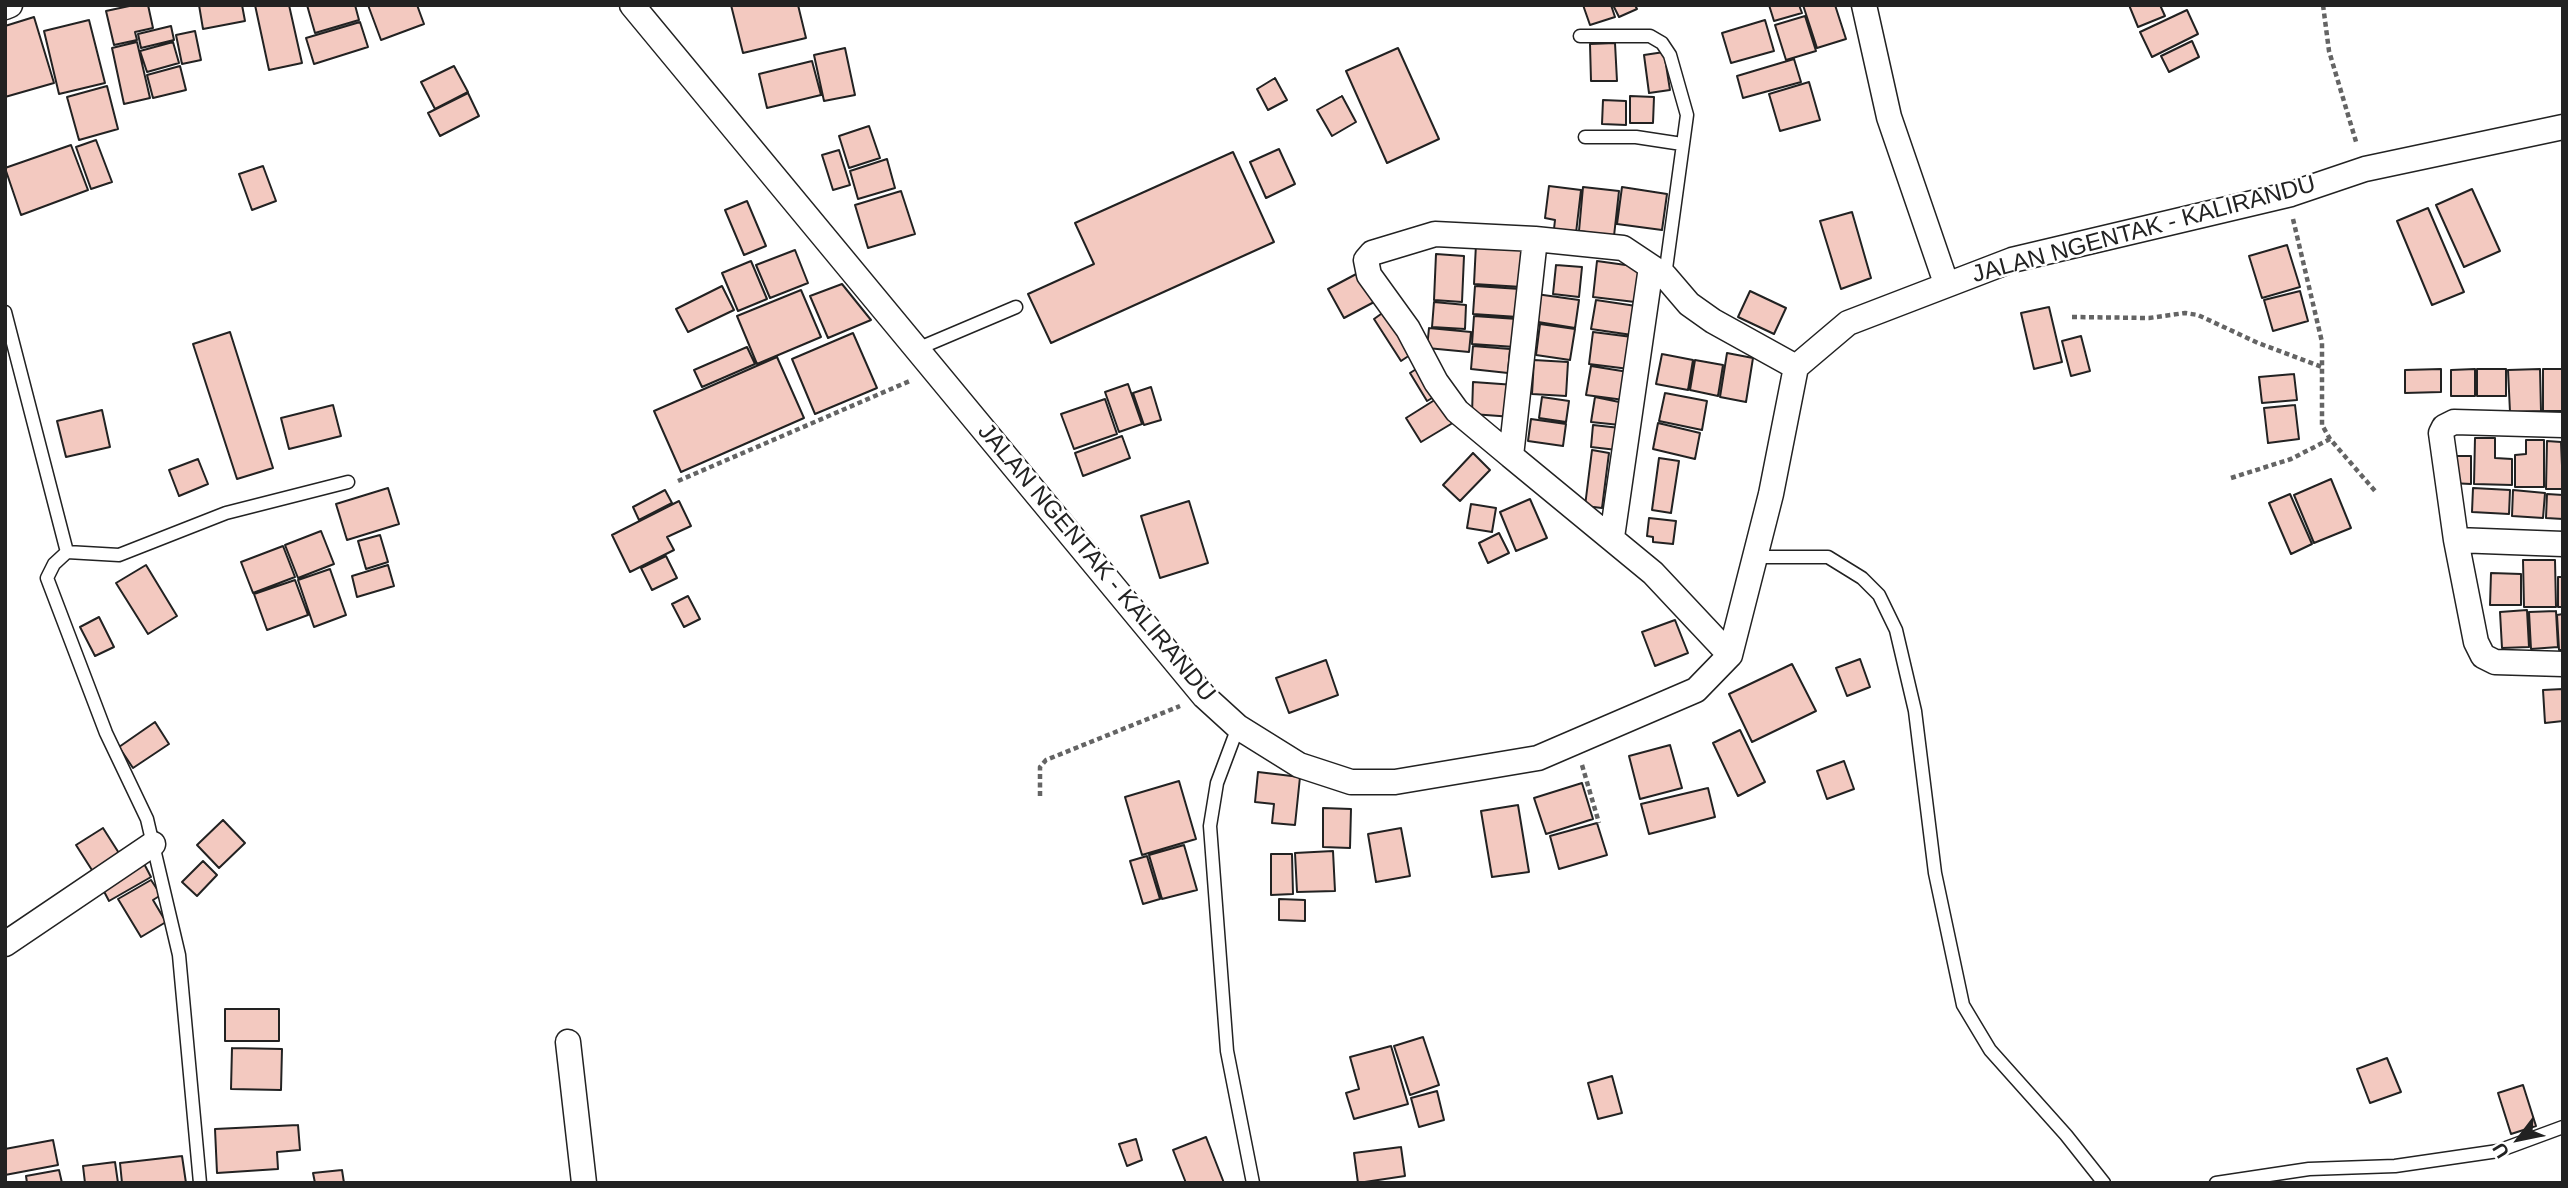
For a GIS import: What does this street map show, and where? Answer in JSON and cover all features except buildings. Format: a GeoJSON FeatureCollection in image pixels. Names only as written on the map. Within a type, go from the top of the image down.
{"type":"FeatureCollection","features":[{"type":"Feature","properties":{"kind":"street","name":"JALAN NGENTAK - KALIRANDU"},"geometry":{"type":"LineString","coordinates":[[632,5],[1204,696],[1238,727],[1299,765],[1351,782],[1395,782],[1538,758],[1696,690],[1730,655],[1755,557],[1796,367],[1816,347],[1848,323],[1946,283],[2012,260],[2291,194],[2365,169],[2563,127]]}},
{"type":"Feature","properties":{"kind":"street"},"geometry":{"type":"LineString","coordinates":[[1864,5],[1889,117],[1946,283]]}},
{"type":"Feature","properties":{"kind":"street"},"geometry":{"type":"LineString","coordinates":[[1730,655],[1653,573],[1457,411],[1436,382],[1408,330],[1369,275],[1366,260],[1372,253],[1434,234],[1623,247],[1658,271],[1689,304],[1713,321],[1796,367]]}},
{"type":"Feature","properties":{"kind":"street"},"geometry":{"type":"LineString","coordinates":[[1511,456],[1535,239]]}},
{"type":"Feature","properties":{"kind":"street"},"geometry":{"type":"LineString","coordinates":[[1612,537],[1658,271]]}},
{"type":"Feature","properties":{"kind":"street"},"geometry":{"type":"LineString","coordinates":[[2563,425],[2454,422],[2444,427],[2441,433],[2442,456],[2456,540],[2476,642],[2483,656],[2495,662],[2563,664]]}},
{"type":"Feature","properties":{"kind":"street"},"geometry":{"type":"LineString","coordinates":[[2456,540],[2563,544]]}},
{"type":"Feature","properties":{"kind":"street"},"geometry":{"type":"LineString","coordinates":[[5,944],[153,844]]}},
{"type":"Feature","properties":{"kind":"street"},"geometry":{"type":"LineString","coordinates":[[568,1042],[584,1183]]}},
{"type":"Feature","properties":{"kind":"lane"},"geometry":{"type":"LineString","coordinates":[[1580,36],[1650,36],[1662,43],[1670,55],[1687,115],[1658,271]]}},
{"type":"Feature","properties":{"kind":"lane"},"geometry":{"type":"LineString","coordinates":[[1585,136],[1636,137],[1682,144]]}},
{"type":"Feature","properties":{"kind":"lane"},"geometry":{"type":"LineString","coordinates":[[917,349],[1016,307]]}},
{"type":"Feature","properties":{"kind":"lane"},"geometry":{"type":"LineString","coordinates":[[5,312],[67,552]]}},
{"type":"Feature","properties":{"kind":"lane"},"geometry":{"type":"LineString","coordinates":[[200,1183],[179,955],[147,819],[106,733],[47,578],[54,564],[67,552],[119,555],[226,513],[348,482]]}},
{"type":"Feature","properties":{"kind":"lane"},"geometry":{"type":"LineString","coordinates":[[1755,557],[1828,557],[1862,578],[1879,595],[1896,630],[1915,711],[1935,873],[1963,1005],[1990,1050],[2066,1135],[2104,1183]]}},
{"type":"Feature","properties":{"kind":"lane"},"geometry":{"type":"LineString","coordinates":[[1238,727],[1217,783],[1210,826],[1227,1051],[1253,1183]]}},
{"type":"Feature","properties":{"kind":"lane"},"geometry":{"type":"LineString","coordinates":[[2216,1183],[2309,1169],[2395,1166],[2498,1151],[2563,1127]]}},
{"type":"Feature","properties":{"kind":"path"},"geometry":{"type":"LineString","coordinates":[[2323,5],[2329,51],[2365,169]]}},
{"type":"Feature","properties":{"kind":"path"},"geometry":{"type":"LineString","coordinates":[[2291,194],[2294,230],[2314,299],[2322,368],[2320,417],[2330,439],[2375,491]]}},
{"type":"Feature","properties":{"kind":"path"},"geometry":{"type":"LineString","coordinates":[[2073,317],[2149,318],[2185,313],[2199,315],[2258,343],[2322,368]]}},
{"type":"Feature","properties":{"kind":"path"},"geometry":{"type":"LineString","coordinates":[[678,481],[868,396],[936,371]]}},
{"type":"Feature","properties":{"kind":"path"},"geometry":{"type":"LineString","coordinates":[[2231,478],[2291,459],[2330,439]]}},
{"type":"Feature","properties":{"kind":"path"},"geometry":{"type":"LineString","coordinates":[[1040,796],[1040,767],[1046,760],[1204,696]]}},
{"type":"Feature","properties":{"kind":"path"},"geometry":{"type":"LineString","coordinates":[[1575,741],[1599,823]]}}]}
